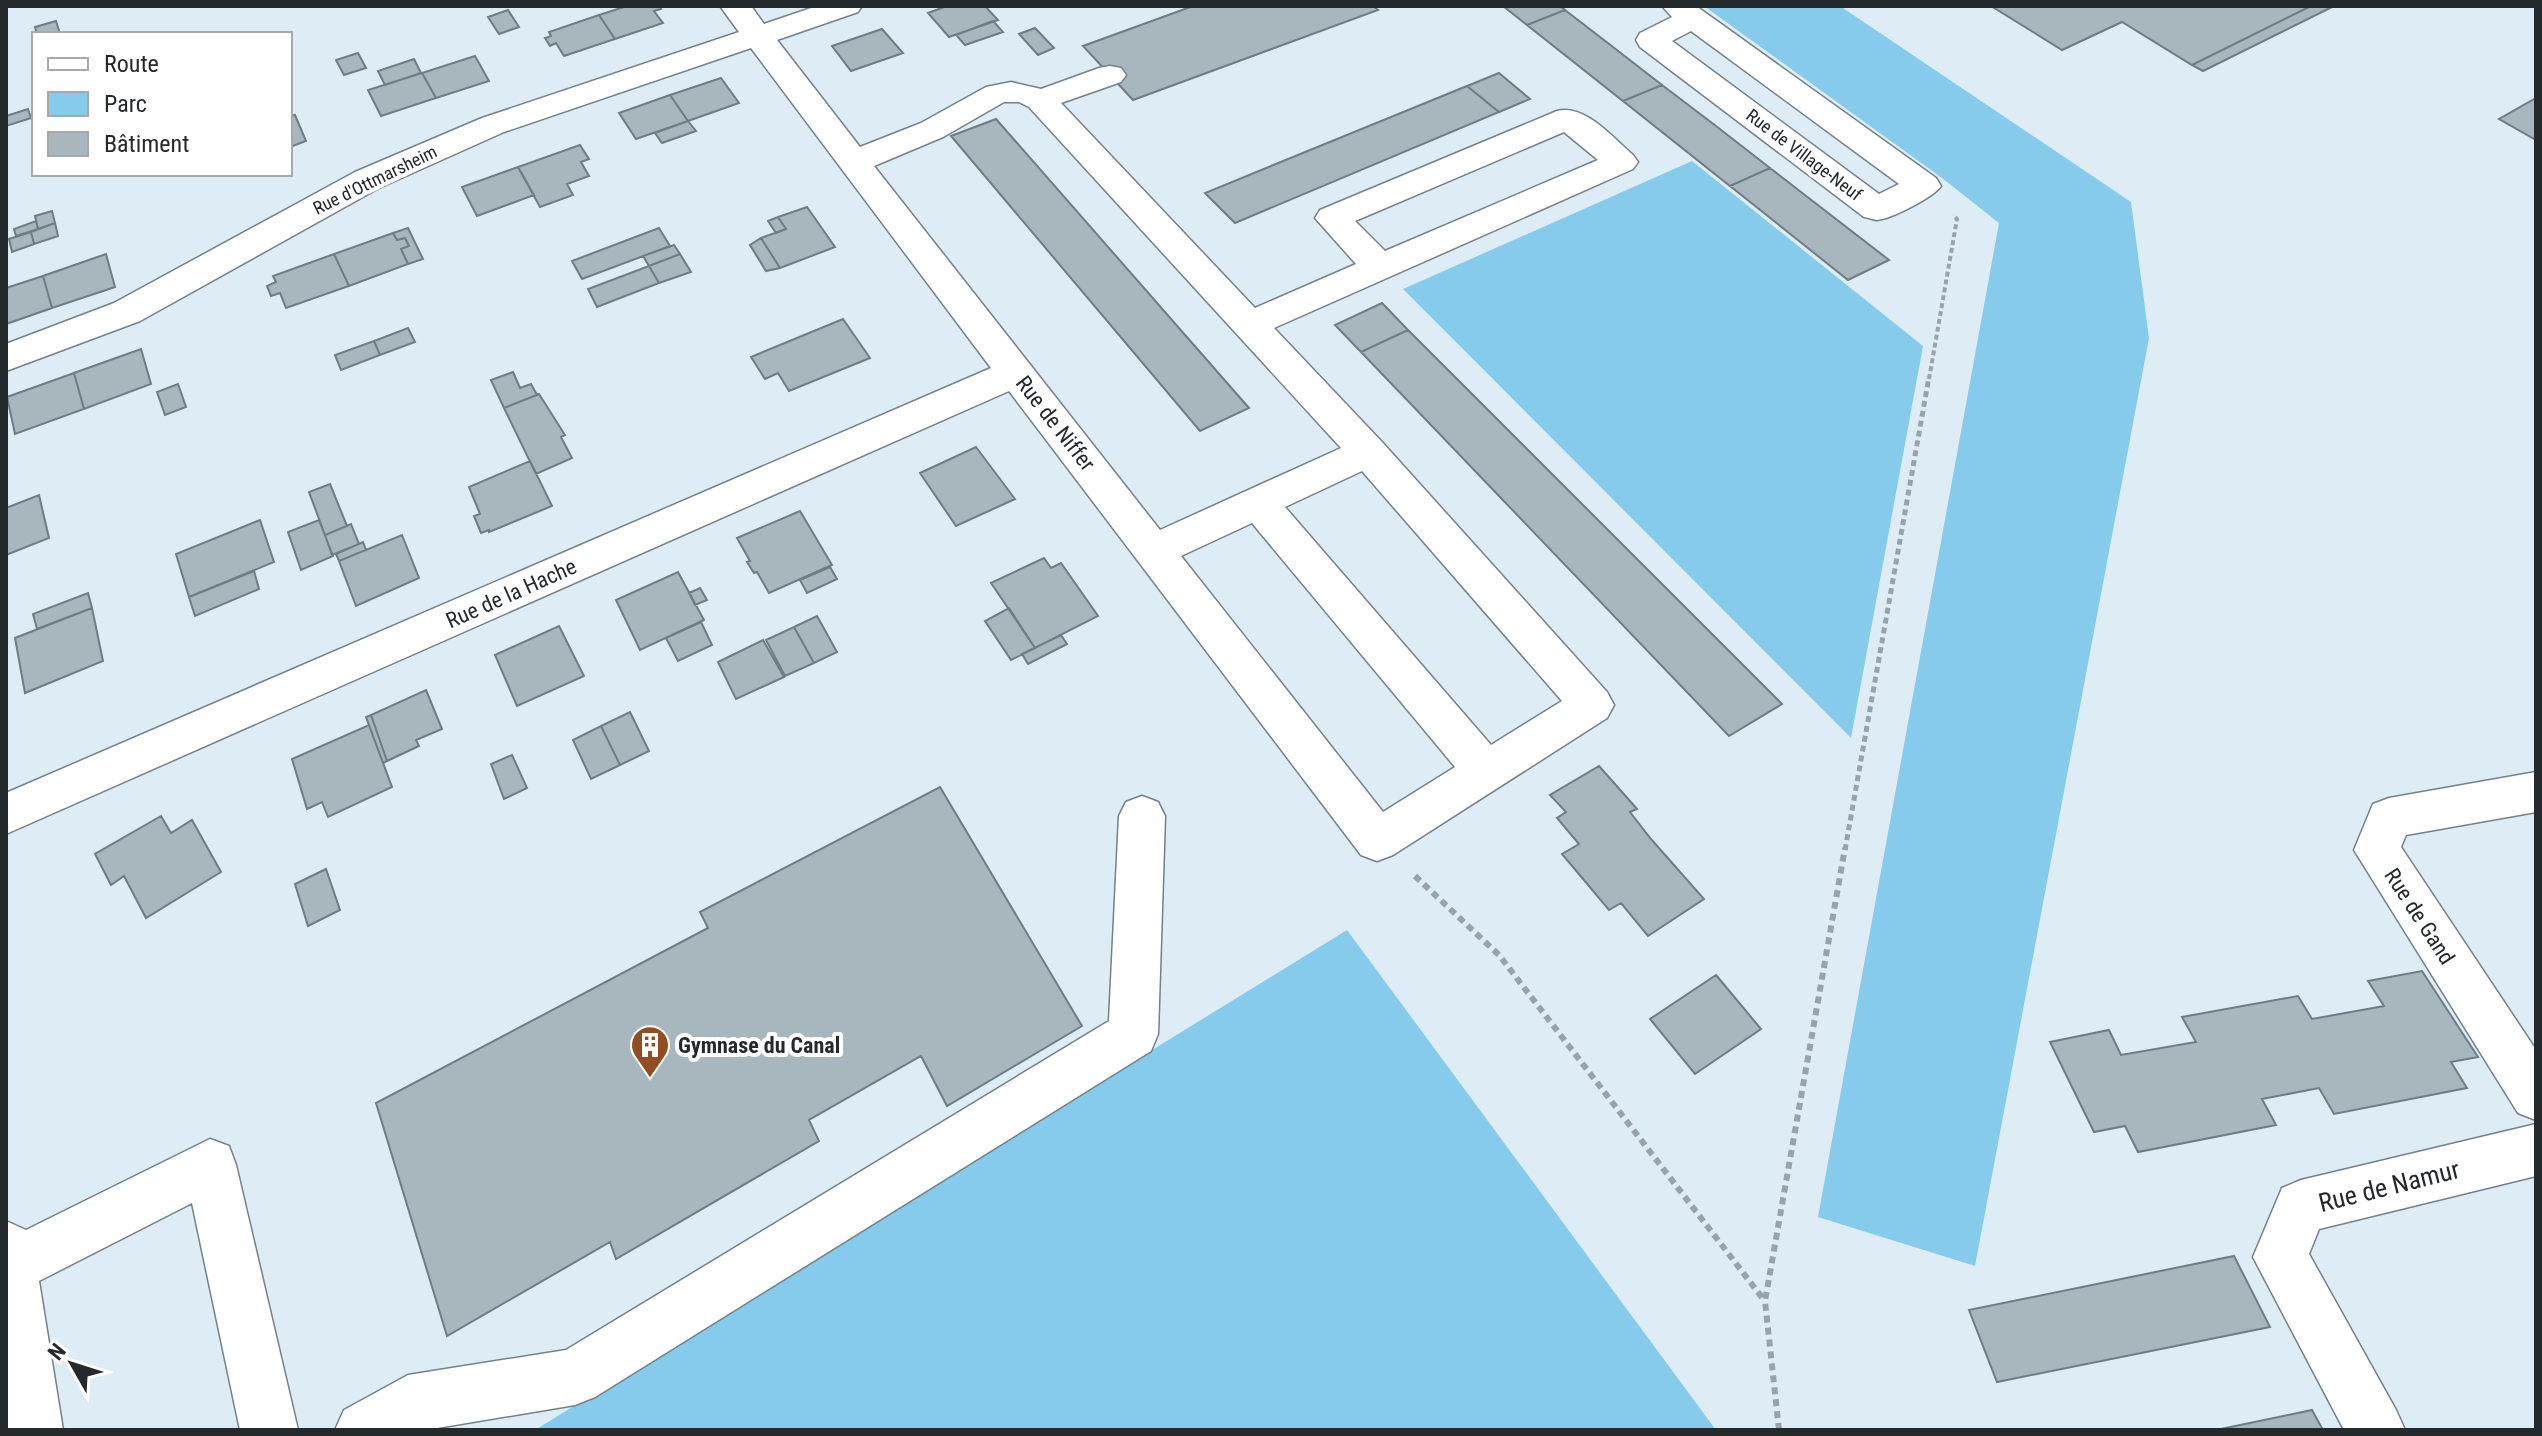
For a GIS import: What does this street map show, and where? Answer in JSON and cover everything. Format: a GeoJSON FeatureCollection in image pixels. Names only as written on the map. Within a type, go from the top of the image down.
{"type":"FeatureCollection","features":[{"type":"Feature","properties":{"kind":"street","name":"Rue de Niffer"},"geometry":{"type":"LineString","coordinates":[[735,6],[1377,840]]}},
{"type":"Feature","properties":{"kind":"street","name":"Rue d'Ottmarsheim"},"geometry":{"type":"LineString","coordinates":[[6,358],[127,312],[367,180],[493,125],[847,6]]}},
{"type":"Feature","properties":{"kind":"street","name":"Rue de Village-Neuf"},"geometry":{"type":"LineString","coordinates":[[1685,12],[1924,186],[1876,209],[1651,40],[1685,12]]}},
{"type":"Feature","properties":{"kind":"street"},"geometry":{"type":"LineString","coordinates":[[1040,100],[1110,75]]}},
{"type":"Feature","properties":{"kind":"street"},"geometry":{"type":"LineString","coordinates":[[855,161],[930,131],[985,98],[1007,91],[1026,91],[1040,100],[1368,452],[1592,705],[1377,840]]}},
{"type":"Feature","properties":{"kind":"street"},"geometry":{"type":"LineString","coordinates":[[1250,324],[1621,162],[1568,118],[1332,218],[1379,267]]}},
{"type":"Feature","properties":{"kind":"street","name":"Rue de la Hache"},"geometry":{"type":"LineString","coordinates":[[6,814],[1017,372]]}},
{"type":"Feature","properties":{"kind":"street"},"geometry":{"type":"LineString","coordinates":[[1154,551],[1368,452]]}},
{"type":"Feature","properties":{"kind":"street"},"geometry":{"type":"LineString","coordinates":[[1258,503],[1486,772]]}},
{"type":"Feature","properties":{"kind":"street","name":"Rue de Gand"},"geometry":{"type":"LineString","coordinates":[[2536,792],[2389,818],[2377,850],[2536,1095]]}},
{"type":"Feature","properties":{"kind":"street"},"geometry":{"type":"LineString","coordinates":[[364,1430],[408,1404],[575,1377],[1133,1034],[1142,816]]}},
{"type":"Feature","properties":{"kind":"street","name":"Rue de Namur"},"geometry":{"type":"LineString","coordinates":[[2376,1430],[2280,1257],[2301,1207],[2536,1150]]}},
{"type":"Feature","properties":{"kind":"street"},"geometry":{"type":"LineString","coordinates":[[34,1430],[8,1258],[210,1165],[269,1430]]}},
{"type":"Feature","properties":{"kind":"path"},"geometry":{"type":"LineString","coordinates":[[1779,1430],[1765,1301],[1957,219],[1924,186]]}},
{"type":"Feature","properties":{"kind":"path"},"geometry":{"type":"LineString","coordinates":[[1377,840],[1499,955],[1765,1301]]}},
{"type":"Feature","properties":{"kind":"green space"},"geometry":{"type":"Polygon","coordinates":[[[1704,6],[1840,6],[2131,202],[2149,338],[1975,1266],[1818,1217],[1999,223],[1942,178],[1704,6]]]}},
{"type":"Feature","properties":{"kind":"green space"},"geometry":{"type":"Polygon","coordinates":[[[1692,161],[1923,346],[1851,738],[1403,289],[1692,161]]]}},
{"type":"Feature","properties":{"kind":"green space"},"geometry":{"type":"Polygon","coordinates":[[[1347,930],[1716,1430],[535,1430],[1347,930]]]}},
{"type":"Feature","properties":{"kind":"building"},"geometry":{"type":"Polygon","coordinates":[[[627,6],[659,6],[661,9],[654,11],[663,23],[615,39],[599,15],[627,6]]]}},
{"type":"Feature","properties":{"kind":"building"},"geometry":{"type":"Polygon","coordinates":[[[947,6],[985,6],[998,20],[949,37],[928,13],[947,6]]]}},
{"type":"Feature","properties":{"kind":"building"},"geometry":{"type":"Polygon","coordinates":[[[1193,6],[1373,6],[1378,10],[1133,100],[1083,46],[1193,6]]]}},
{"type":"Feature","properties":{"kind":"building"},"geometry":{"type":"Polygon","coordinates":[[[1503,6],[1560,6],[1565,10],[1527,25],[1503,6]]]}},
{"type":"Feature","properties":{"kind":"building"},"geometry":{"type":"Polygon","coordinates":[[[1991,6],[2311,6],[2192,65],[2122,22],[2062,50],[1991,6]]]}},
{"type":"Feature","properties":{"kind":"building"},"geometry":{"type":"Polygon","coordinates":[[[2311,6],[2334,6],[2203,71],[2192,65],[2311,6]]]}},
{"type":"Feature","properties":{"kind":"building"},"geometry":{"type":"Polygon","coordinates":[[[508,10],[519,27],[499,34],[488,17],[508,10]]]}},
{"type":"Feature","properties":{"kind":"building"},"geometry":{"type":"Polygon","coordinates":[[[1565,10],[1662,85],[1623,101],[1527,25],[1565,10]]]}},
{"type":"Feature","properties":{"kind":"building"},"geometry":{"type":"Polygon","coordinates":[[[599,15],[615,39],[564,56],[556,43],[550,46],[545,38],[551,36],[549,32],[599,15]]]}},
{"type":"Feature","properties":{"kind":"building"},"geometry":{"type":"Polygon","coordinates":[[[56,21],[59,32],[36,32],[35,27],[56,21]]]}},
{"type":"Feature","properties":{"kind":"building"},"geometry":{"type":"Polygon","coordinates":[[[993,21],[1003,32],[965,45],[956,35],[993,21]]]}},
{"type":"Feature","properties":{"kind":"building"},"geometry":{"type":"Polygon","coordinates":[[[1035,28],[1054,48],[1038,55],[1019,34],[1035,28]]]}},
{"type":"Feature","properties":{"kind":"building"},"geometry":{"type":"Polygon","coordinates":[[[882,29],[903,53],[851,71],[832,46],[882,29]]]}},
{"type":"Feature","properties":{"kind":"building"},"geometry":{"type":"Polygon","coordinates":[[[358,53],[366,68],[344,75],[336,60],[358,53]]]}},
{"type":"Feature","properties":{"kind":"building"},"geometry":{"type":"Polygon","coordinates":[[[475,56],[489,81],[436,98],[422,73],[475,56]]]}},
{"type":"Feature","properties":{"kind":"building"},"geometry":{"type":"Polygon","coordinates":[[[414,59],[421,73],[385,85],[378,71],[414,59]]]}},
{"type":"Feature","properties":{"kind":"building"},"geometry":{"type":"Polygon","coordinates":[[[422,73],[436,98],[381,116],[368,90],[422,73]]]}},
{"type":"Feature","properties":{"kind":"building"},"geometry":{"type":"Polygon","coordinates":[[[1499,73],[1530,99],[1499,112],[1467,86],[1499,73]]]}},
{"type":"Feature","properties":{"kind":"building"},"geometry":{"type":"Polygon","coordinates":[[[721,78],[739,103],[688,121],[670,95],[721,78]]]}},
{"type":"Feature","properties":{"kind":"building"},"geometry":{"type":"Polygon","coordinates":[[[1662,85],[1770,168],[1730,186],[1623,101],[1662,85]]]}},
{"type":"Feature","properties":{"kind":"building"},"geometry":{"type":"Polygon","coordinates":[[[1467,86],[1499,112],[1235,223],[1205,193],[1467,86]]]}},
{"type":"Feature","properties":{"kind":"building"},"geometry":{"type":"Polygon","coordinates":[[[670,95],[688,121],[636,139],[619,113],[670,95]]]}},
{"type":"Feature","properties":{"kind":"building"},"geometry":{"type":"Polygon","coordinates":[[[2536,98],[2536,140],[2499,119],[2536,98]]]}},
{"type":"Feature","properties":{"kind":"building"},"geometry":{"type":"Polygon","coordinates":[[[28,109],[31,118],[6,126],[6,116],[28,109]]]}},
{"type":"Feature","properties":{"kind":"building"},"geometry":{"type":"Polygon","coordinates":[[[295,115],[306,141],[292,146],[292,116],[295,115]]]}},
{"type":"Feature","properties":{"kind":"building"},"geometry":{"type":"Polygon","coordinates":[[[996,119],[1249,408],[1200,431],[951,136],[996,119]]]}},
{"type":"Feature","properties":{"kind":"building"},"geometry":{"type":"Polygon","coordinates":[[[688,121],[696,131],[662,143],[655,133],[688,121]]]}},
{"type":"Feature","properties":{"kind":"building"},"geometry":{"type":"Polygon","coordinates":[[[580,145],[589,159],[581,162],[589,176],[567,184],[573,195],[540,207],[518,167],[580,145]]]}},
{"type":"Feature","properties":{"kind":"building"},"geometry":{"type":"Polygon","coordinates":[[[518,167],[534,195],[477,216],[462,187],[518,167]]]}},
{"type":"Feature","properties":{"kind":"building"},"geometry":{"type":"Polygon","coordinates":[[[1770,168],[1889,260],[1848,280],[1730,186],[1770,168]]]}},
{"type":"Feature","properties":{"kind":"building"},"geometry":{"type":"Polygon","coordinates":[[[807,207],[835,247],[780,268],[761,238],[786,229],[778,217],[807,207]]]}},
{"type":"Feature","properties":{"kind":"building"},"geometry":{"type":"Polygon","coordinates":[[[52,211],[55,223],[38,229],[35,216],[52,211]]]}},
{"type":"Feature","properties":{"kind":"building"},"geometry":{"type":"Polygon","coordinates":[[[778,217],[786,229],[776,233],[768,221],[778,217]]]}},
{"type":"Feature","properties":{"kind":"building"},"geometry":{"type":"Polygon","coordinates":[[[36,221],[38,229],[16,236],[14,229],[36,221]]]}},
{"type":"Feature","properties":{"kind":"building"},"geometry":{"type":"Polygon","coordinates":[[[55,223],[58,236],[34,244],[31,232],[55,223]]]}},
{"type":"Feature","properties":{"kind":"building"},"geometry":{"type":"Polygon","coordinates":[[[408,228],[423,259],[408,264],[401,249],[409,246],[405,238],[397,240],[393,233],[408,228]]]}},
{"type":"Feature","properties":{"kind":"building"},"geometry":{"type":"Polygon","coordinates":[[[659,228],[670,246],[582,279],[572,261],[659,228]]]}},
{"type":"Feature","properties":{"kind":"building"},"geometry":{"type":"Polygon","coordinates":[[[31,232],[34,244],[12,252],[9,239],[31,232]]]}},
{"type":"Feature","properties":{"kind":"building"},"geometry":{"type":"Polygon","coordinates":[[[393,233],[397,240],[405,238],[409,246],[401,249],[408,264],[349,286],[334,254],[393,233]]]}},
{"type":"Feature","properties":{"kind":"building"},"geometry":{"type":"Polygon","coordinates":[[[761,238],[780,268],[766,271],[750,245],[761,238]]]}},
{"type":"Feature","properties":{"kind":"building"},"geometry":{"type":"Polygon","coordinates":[[[674,245],[680,254],[649,266],[643,256],[674,245]]]}},
{"type":"Feature","properties":{"kind":"building"},"geometry":{"type":"Polygon","coordinates":[[[106,254],[115,287],[52,308],[43,276],[106,254]]]}},
{"type":"Feature","properties":{"kind":"building"},"geometry":{"type":"Polygon","coordinates":[[[334,254],[349,286],[286,308],[280,293],[271,296],[267,286],[276,282],[273,276],[334,254]]]}},
{"type":"Feature","properties":{"kind":"building"},"geometry":{"type":"Polygon","coordinates":[[[680,254],[691,272],[659,283],[649,266],[680,254]]]}},
{"type":"Feature","properties":{"kind":"building"},"geometry":{"type":"Polygon","coordinates":[[[649,266],[659,283],[597,307],[588,289],[649,266]]]}},
{"type":"Feature","properties":{"kind":"building"},"geometry":{"type":"Polygon","coordinates":[[[43,276],[52,308],[6,324],[6,288],[43,276]]]}},
{"type":"Feature","properties":{"kind":"building"},"geometry":{"type":"Polygon","coordinates":[[[1382,303],[1408,330],[1361,352],[1335,325],[1382,303]]]}},
{"type":"Feature","properties":{"kind":"building"},"geometry":{"type":"Polygon","coordinates":[[[843,319],[870,358],[789,391],[778,373],[765,379],[751,357],[843,319]]]}},
{"type":"Feature","properties":{"kind":"building"},"geometry":{"type":"Polygon","coordinates":[[[408,328],[415,342],[380,355],[374,341],[408,328]]]}},
{"type":"Feature","properties":{"kind":"building"},"geometry":{"type":"Polygon","coordinates":[[[1408,330],[1782,704],[1729,736],[1361,352],[1408,330]]]}},
{"type":"Feature","properties":{"kind":"building"},"geometry":{"type":"Polygon","coordinates":[[[374,341],[380,355],[341,370],[335,355],[374,341]]]}},
{"type":"Feature","properties":{"kind":"building"},"geometry":{"type":"Polygon","coordinates":[[[141,349],[151,384],[84,409],[74,373],[141,349]]]}},
{"type":"Feature","properties":{"kind":"building"},"geometry":{"type":"Polygon","coordinates":[[[513,372],[520,388],[531,384],[537,395],[504,408],[491,380],[513,372]]]}},
{"type":"Feature","properties":{"kind":"building"},"geometry":{"type":"Polygon","coordinates":[[[74,373],[84,409],[15,434],[7,397],[74,373]]]}},
{"type":"Feature","properties":{"kind":"building"},"geometry":{"type":"Polygon","coordinates":[[[178,384],[186,407],[165,415],[157,392],[178,384]]]}},
{"type":"Feature","properties":{"kind":"building"},"geometry":{"type":"Polygon","coordinates":[[[539,394],[565,435],[561,437],[572,458],[536,474],[504,408],[539,394]]]}},
{"type":"Feature","properties":{"kind":"building"},"geometry":{"type":"Polygon","coordinates":[[[976,447],[1015,499],[956,526],[920,473],[976,447]]]}},
{"type":"Feature","properties":{"kind":"building"},"geometry":{"type":"Polygon","coordinates":[[[530,461],[552,506],[481,533],[474,516],[480,514],[469,487],[530,461]]]}},
{"type":"Feature","properties":{"kind":"building"},"geometry":{"type":"Polygon","coordinates":[[[330,484],[347,526],[325,535],[309,492],[330,484]]]}},
{"type":"Feature","properties":{"kind":"building"},"geometry":{"type":"Polygon","coordinates":[[[39,495],[49,538],[6,555],[6,508],[39,495]]]}},
{"type":"Feature","properties":{"kind":"building"},"geometry":{"type":"Polygon","coordinates":[[[800,511],[832,565],[769,593],[747,562],[750,561],[737,538],[800,511]]]}},
{"type":"Feature","properties":{"kind":"building"},"geometry":{"type":"Polygon","coordinates":[[[260,520],[274,562],[189,597],[176,554],[260,520]]]}},
{"type":"Feature","properties":{"kind":"building"},"geometry":{"type":"Polygon","coordinates":[[[319,520],[333,556],[301,570],[288,532],[319,520]]]}},
{"type":"Feature","properties":{"kind":"building"},"geometry":{"type":"Polygon","coordinates":[[[351,524],[359,544],[332,555],[325,535],[351,524]]]}},
{"type":"Feature","properties":{"kind":"building"},"geometry":{"type":"Polygon","coordinates":[[[402,535],[419,578],[356,606],[339,561],[402,535]]]}},
{"type":"Feature","properties":{"kind":"building"},"geometry":{"type":"Polygon","coordinates":[[[363,542],[366,550],[339,561],[336,554],[363,542]]]}},
{"type":"Feature","properties":{"kind":"building"},"geometry":{"type":"Polygon","coordinates":[[[1044,558],[1051,568],[1061,563],[1098,616],[1035,648],[991,583],[1044,558]]]}},
{"type":"Feature","properties":{"kind":"building"},"geometry":{"type":"Polygon","coordinates":[[[830,567],[837,579],[807,593],[800,580],[830,567]]]}},
{"type":"Feature","properties":{"kind":"building"},"geometry":{"type":"Polygon","coordinates":[[[254,571],[259,589],[195,616],[189,597],[254,571]]]}},
{"type":"Feature","properties":{"kind":"building"},"geometry":{"type":"Polygon","coordinates":[[[678,572],[704,620],[640,650],[616,600],[678,572]]]}},
{"type":"Feature","properties":{"kind":"building"},"geometry":{"type":"Polygon","coordinates":[[[700,588],[707,600],[695,605],[689,593],[700,588]]]}},
{"type":"Feature","properties":{"kind":"building"},"geometry":{"type":"Polygon","coordinates":[[[88,593],[92,608],[37,629],[33,614],[88,593]]]}},
{"type":"Feature","properties":{"kind":"building"},"geometry":{"type":"Polygon","coordinates":[[[92,608],[103,661],[25,693],[15,638],[92,608]]]}},
{"type":"Feature","properties":{"kind":"building"},"geometry":{"type":"Polygon","coordinates":[[[1009,608],[1035,648],[1011,660],[985,621],[1009,608]]]}},
{"type":"Feature","properties":{"kind":"building"},"geometry":{"type":"Polygon","coordinates":[[[817,616],[837,652],[814,663],[794,627],[817,616]]]}},
{"type":"Feature","properties":{"kind":"building"},"geometry":{"type":"Polygon","coordinates":[[[701,622],[712,645],[678,661],[666,638],[701,622]]]}},
{"type":"Feature","properties":{"kind":"building"},"geometry":{"type":"Polygon","coordinates":[[[559,626],[584,676],[517,706],[495,655],[559,626]]]}},
{"type":"Feature","properties":{"kind":"building"},"geometry":{"type":"Polygon","coordinates":[[[794,627],[814,663],[785,676],[766,640],[794,627]]]}},
{"type":"Feature","properties":{"kind":"building"},"geometry":{"type":"Polygon","coordinates":[[[1061,635],[1067,644],[1028,664],[1022,654],[1061,635]]]}},
{"type":"Feature","properties":{"kind":"building"},"geometry":{"type":"Polygon","coordinates":[[[763,640],[784,677],[736,699],[718,662],[763,640]]]}},
{"type":"Feature","properties":{"kind":"building"},"geometry":{"type":"Polygon","coordinates":[[[426,690],[442,729],[416,740],[419,746],[387,761],[371,715],[426,690]]]}},
{"type":"Feature","properties":{"kind":"building"},"geometry":{"type":"Polygon","coordinates":[[[630,712],[649,751],[620,765],[601,726],[630,712]]]}},
{"type":"Feature","properties":{"kind":"building"},"geometry":{"type":"Polygon","coordinates":[[[371,715],[387,761],[383,763],[366,717],[371,715]]]}},
{"type":"Feature","properties":{"kind":"building"},"geometry":{"type":"Polygon","coordinates":[[[369,725],[392,787],[328,817],[322,802],[307,809],[292,759],[369,725]]]}},
{"type":"Feature","properties":{"kind":"building"},"geometry":{"type":"Polygon","coordinates":[[[601,726],[620,765],[591,779],[573,740],[601,726]]]}},
{"type":"Feature","properties":{"kind":"building"},"geometry":{"type":"Polygon","coordinates":[[[512,755],[527,788],[504,799],[491,764],[512,755]]]}},
{"type":"Feature","properties":{"kind":"building"},"geometry":{"type":"Polygon","coordinates":[[[1599,766],[1637,809],[1630,812],[1651,839],[1704,899],[1648,936],[1621,903],[1609,910],[1562,854],[1579,844],[1557,818],[1566,812],[1550,795],[1599,766]]]}},
{"type":"Feature","properties":{"kind":"building","name":"Gymnase du Canal"},"geometry":{"type":"Polygon","coordinates":[[[940,787],[1082,1026],[947,1106],[921,1056],[809,1120],[819,1141],[616,1259],[610,1242],[447,1336],[376,1103],[708,928],[700,912],[940,787]]]}},
{"type":"Feature","properties":{"kind":"building"},"geometry":{"type":"Polygon","coordinates":[[[161,816],[171,833],[192,820],[221,872],[146,918],[124,876],[111,885],[95,854],[161,816]]]}},
{"type":"Feature","properties":{"kind":"building"},"geometry":{"type":"Polygon","coordinates":[[[326,869],[340,910],[308,926],[295,884],[326,869]]]}},
{"type":"Feature","properties":{"kind":"building"},"geometry":{"type":"Polygon","coordinates":[[[2422,971],[2478,1057],[2451,1062],[2467,1088],[2334,1114],[2319,1088],[2262,1099],[2276,1125],[2138,1152],[2125,1126],[2094,1132],[2050,1042],[2109,1030],[2121,1055],[2196,1042],[2182,1017],[2298,996],[2312,1019],[2384,1006],[2368,981],[2422,971]]]}},
{"type":"Feature","properties":{"kind":"building"},"geometry":{"type":"Polygon","coordinates":[[[1716,975],[1761,1029],[1695,1074],[1650,1019],[1716,975]]]}},
{"type":"Feature","properties":{"kind":"building"},"geometry":{"type":"Polygon","coordinates":[[[2234,1256],[2270,1327],[1997,1382],[1969,1310],[2234,1256]]]}},
{"type":"Feature","properties":{"kind":"building"},"geometry":{"type":"Polygon","coordinates":[[[2312,1410],[2323,1430],[2216,1430],[2312,1410]]]}},
{"type":"Feature","properties":{"kind":"place","name":"Gymnase du Canal"},"geometry":{"type":"Point","coordinates":[650,1079]}}]}
